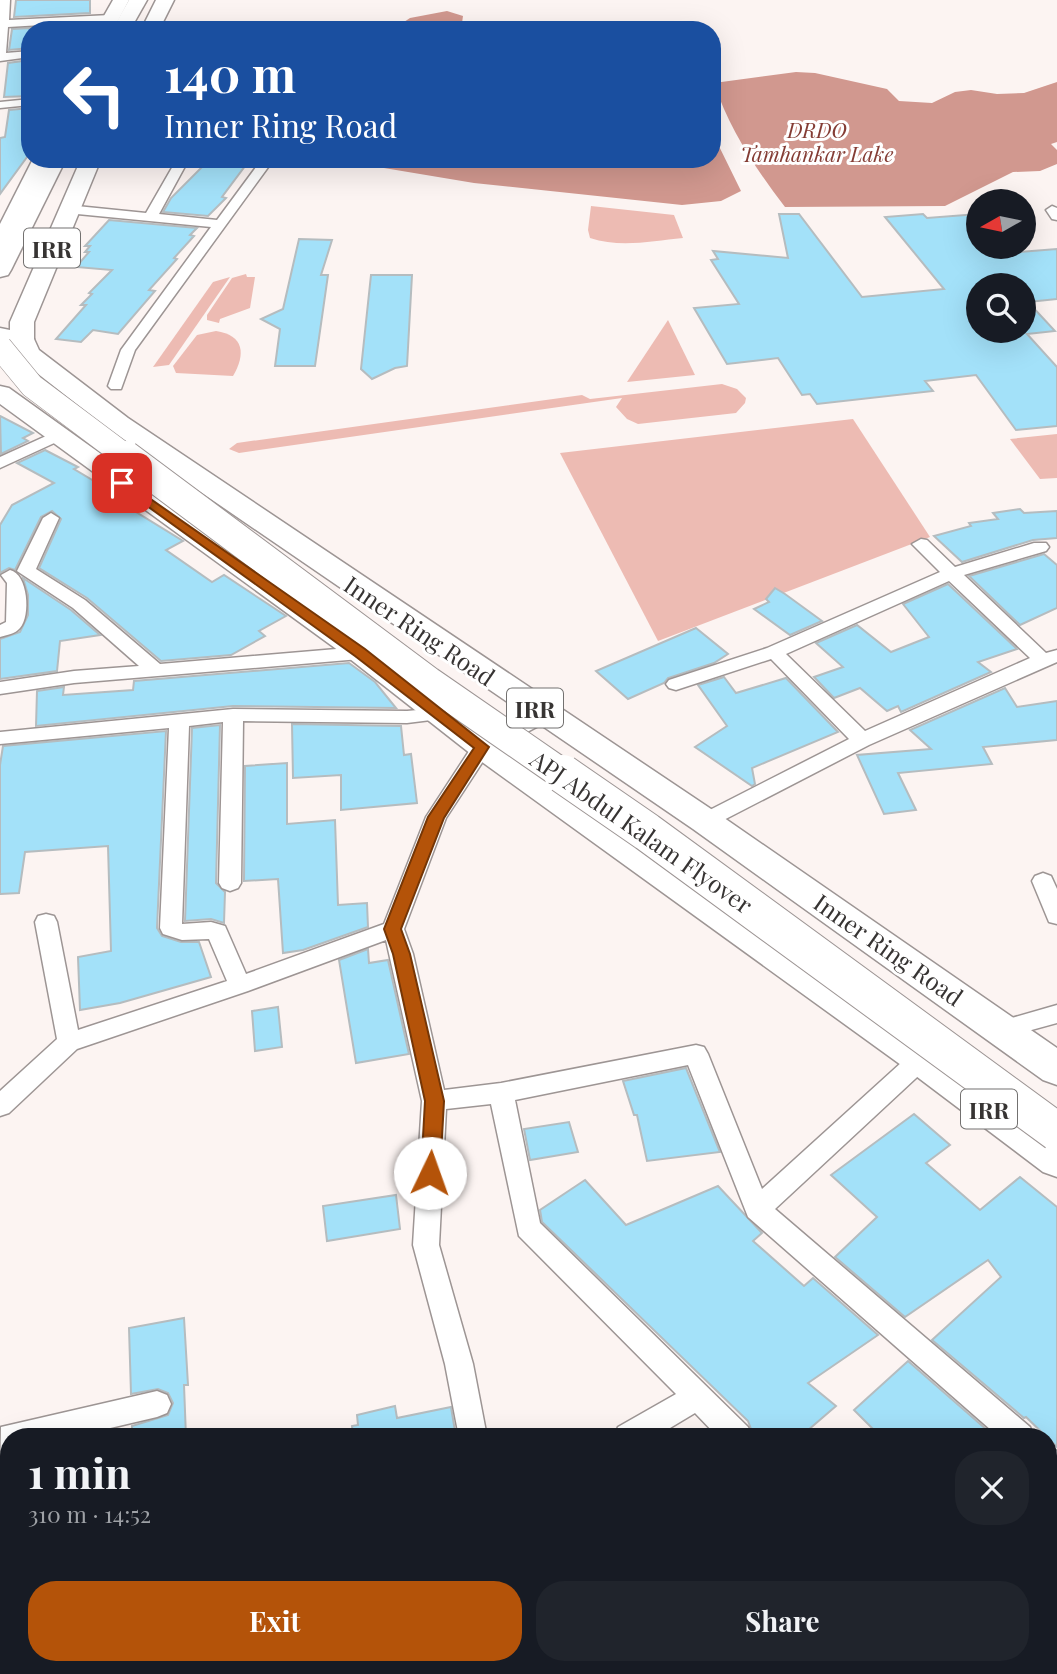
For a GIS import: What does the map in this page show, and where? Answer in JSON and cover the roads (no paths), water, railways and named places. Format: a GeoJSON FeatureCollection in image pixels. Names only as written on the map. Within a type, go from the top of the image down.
{"type":"FeatureCollection","features":[{"type":"Feature","properties":{"kind":"highway"},"geometry":{"type":"LineString","coordinates":[[117,21],[138,0]]}},
{"type":"Feature","properties":{"kind":"highway"},"geometry":{"type":"LineString","coordinates":[[154,21],[165,0]]}},
{"type":"Feature","properties":{"kind":"highway"},"geometry":{"type":"LineString","coordinates":[[0,270],[51,168]]}},
{"type":"Feature","properties":{"kind":"highway","name":"IRR"},"geometry":{"type":"LineString","coordinates":[[7,340],[22,322],[67,209],[87,168]]}},
{"type":"Feature","properties":{"kind":"highway","name":"Inner Ring Road"},"geometry":{"type":"LineString","coordinates":[[7,340],[283,537],[705,821],[1057,1069]]}},
{"type":"Feature","properties":{"kind":"highway","name":"APJ Abdul Kalam Flyover"},"geometry":{"type":"LineString","coordinates":[[7,340],[32,386],[429,682],[648,832],[1057,1132]]}},
{"type":"Feature","properties":{"kind":"main road"},"geometry":{"type":"LineString","coordinates":[[114,21],[121,0]]}},
{"type":"Feature","properties":{"kind":"main road","name":"IRR"},"geometry":{"type":"LineString","coordinates":[[0,245],[38,168]]}},
{"type":"Feature","properties":{"kind":"main road","name":"Inner Ring Road"},"geometry":{"type":"LineString","coordinates":[[0,393],[360,653],[482,747],[921,1059],[1057,1160]]}},
{"type":"Feature","properties":{"kind":"street"},"geometry":{"type":"LineString","coordinates":[[5,0],[0,57],[21,55]]}},
{"type":"Feature","properties":{"kind":"street"},"geometry":{"type":"LineString","coordinates":[[2,24],[21,24]]}},
{"type":"Feature","properties":{"kind":"street"},"geometry":{"type":"LineString","coordinates":[[0,105],[21,104]]}},
{"type":"Feature","properties":{"kind":"street"},"geometry":{"type":"LineString","coordinates":[[151,216],[178,168]]}},
{"type":"Feature","properties":{"kind":"street"},"geometry":{"type":"LineString","coordinates":[[86,398],[123,382],[128,350],[261,168]]}},
{"type":"Feature","properties":{"kind":"street"},"geometry":{"type":"LineString","coordinates":[[67,209],[220,224]]}},
{"type":"Feature","properties":{"kind":"street"},"geometry":{"type":"LineString","coordinates":[[0,463],[57,436]]}},
{"type":"Feature","properties":{"kind":"street"},"geometry":{"type":"LineString","coordinates":[[12,574],[51,518]]}},
{"type":"Feature","properties":{"kind":"street"},"geometry":{"type":"LineString","coordinates":[[705,821],[862,740],[1049,658],[950,574],[921,544]]}},
{"type":"Feature","properties":{"kind":"street"},"geometry":{"type":"LineString","coordinates":[[676,684],[774,652],[950,574],[1040,547]]}},
{"type":"Feature","properties":{"kind":"street"},"geometry":{"type":"LineString","coordinates":[[12,574],[44,580],[108,626],[157,672]]}},
{"type":"Feature","properties":{"kind":"street"},"geometry":{"type":"LineString","coordinates":[[0,631],[11,628],[15,623],[16,582],[12,574]]}},
{"type":"Feature","properties":{"kind":"street"},"geometry":{"type":"LineString","coordinates":[[774,652],[862,740]]}},
{"type":"Feature","properties":{"kind":"street"},"geometry":{"type":"LineString","coordinates":[[0,688],[74,677],[360,653]]}},
{"type":"Feature","properties":{"kind":"street"},"geometry":{"type":"LineString","coordinates":[[0,738],[233,715],[407,717],[440,714]]}},
{"type":"Feature","properties":{"kind":"street"},"geometry":{"type":"LineString","coordinates":[[230,883],[233,715]]}},
{"type":"Feature","properties":{"kind":"street"},"geometry":{"type":"LineString","coordinates":[[471,1428],[459,1364],[426,1245],[434,1101],[402,954],[393,929],[436,817],[482,747],[545,715]]}},
{"type":"Feature","properties":{"kind":"street"},"geometry":{"type":"LineString","coordinates":[[179,721],[171,928],[178,933],[205,930],[217,932],[240,985]]}},
{"type":"Feature","properties":{"kind":"street"},"geometry":{"type":"LineString","coordinates":[[1042,881],[1057,916]]}},
{"type":"Feature","properties":{"kind":"street"},"geometry":{"type":"LineString","coordinates":[[46,922],[69,1042]]}},
{"type":"Feature","properties":{"kind":"street"},"geometry":{"type":"LineString","coordinates":[[0,1106],[69,1042],[240,985],[393,929]]}},
{"type":"Feature","properties":{"kind":"street"},"geometry":{"type":"LineString","coordinates":[[1002,1029],[1057,1014]]}},
{"type":"Feature","properties":{"kind":"street"},"geometry":{"type":"LineString","coordinates":[[434,1101],[501,1093],[696,1054],[757,1209],[1010,1428]]}},
{"type":"Feature","properties":{"kind":"street"},"geometry":{"type":"LineString","coordinates":[[757,1209],[921,1059]]}},
{"type":"Feature","properties":{"kind":"street"},"geometry":{"type":"LineString","coordinates":[[501,1093],[528,1227],[729,1428]]}},
{"type":"Feature","properties":{"kind":"street"},"geometry":{"type":"LineString","coordinates":[[644,1428],[697,1397]]}},
{"type":"Feature","properties":{"kind":"street"},"geometry":{"type":"LineString","coordinates":[[51,1428],[157,1404]]}},
{"type":"Feature","properties":{"kind":"water"},"geometry":{"type":"Polygon","coordinates":[[[447,11],[463,16],[462,21],[406,21],[447,11]]]}},
{"type":"Feature","properties":{"kind":"water","name":"DRDO Tamhankar Lake"},"geometry":{"type":"Polygon","coordinates":[[[796,72],[815,73],[887,89],[899,101],[932,103],[955,92],[971,90],[997,94],[1024,93],[1057,82],[1057,142],[1051,144],[1057,150],[1057,164],[1040,171],[1013,172],[979,189],[966,189],[966,196],[945,206],[785,207],[744,148],[721,102],[721,82],[796,72]]]}},
{"type":"Feature","properties":{"kind":"water","name":"DRDO Tamhankar Lake"},"geometry":{"type":"Polygon","coordinates":[[[721,150],[741,191],[721,201],[682,205],[474,183],[384,168],[721,168],[721,150]]]}}]}
